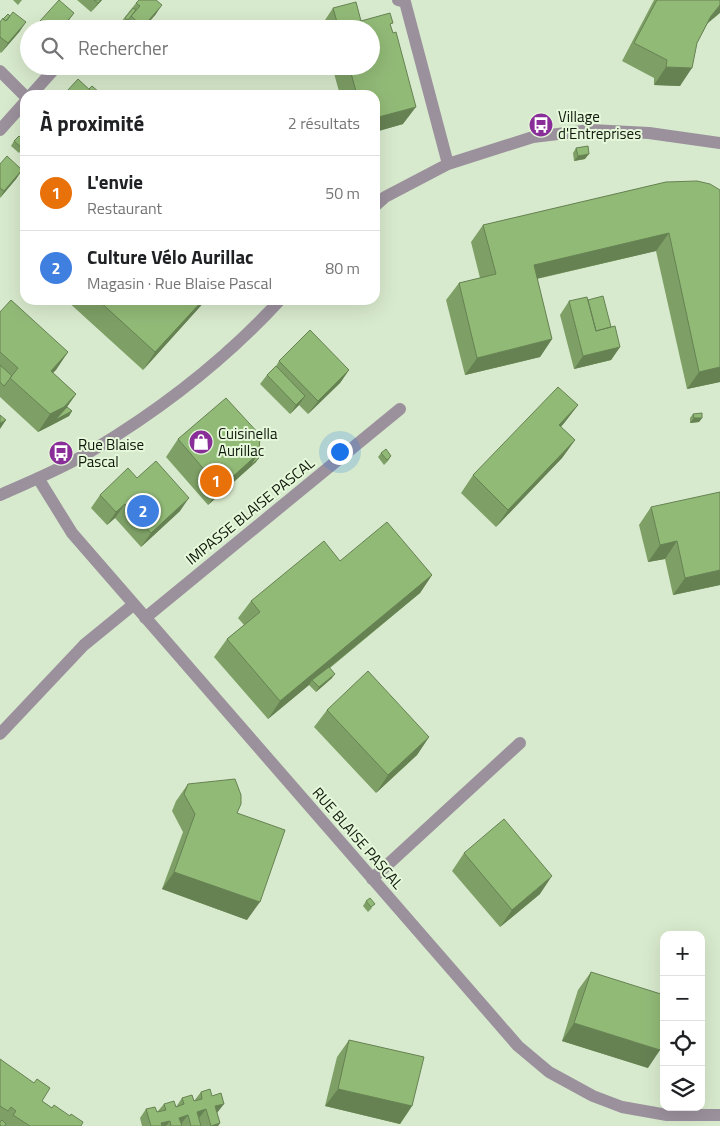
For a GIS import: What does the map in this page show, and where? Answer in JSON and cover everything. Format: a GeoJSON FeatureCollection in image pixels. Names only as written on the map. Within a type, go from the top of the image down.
{"type":"FeatureCollection","features":[{"type":"Feature","properties":{"kind":"street"},"geometry":{"type":"LineString","coordinates":[[398,0],[404,2],[448,164]]}},
{"type":"Feature","properties":{"kind":"street"},"geometry":{"type":"LineString","coordinates":[[0,72],[20,91]]}},
{"type":"Feature","properties":{"kind":"street"},"geometry":{"type":"LineString","coordinates":[[35,90],[49,75]]}},
{"type":"Feature","properties":{"kind":"street"},"geometry":{"type":"LineString","coordinates":[[0,130],[20,108]]}},
{"type":"Feature","properties":{"kind":"street"},"geometry":{"type":"LineString","coordinates":[[380,202],[448,164],[533,136],[591,130],[649,133],[720,143]]}},
{"type":"Feature","properties":{"kind":"street"},"geometry":{"type":"LineString","coordinates":[[0,495],[92,451],[168,401],[215,364],[275,305]]}},
{"type":"Feature","properties":{"kind":"street","name":"IMPASSE BLAISE PASCAL"},"geometry":{"type":"LineString","coordinates":[[145,618],[400,409]]}},
{"type":"Feature","properties":{"kind":"street","name":"RUE BLAISE PASCAL"},"geometry":{"type":"LineString","coordinates":[[38,478],[72,532],[133,605],[518,1046],[549,1072],[593,1096],[622,1107],[667,1115],[720,1115]]}},
{"type":"Feature","properties":{"kind":"street"},"geometry":{"type":"LineString","coordinates":[[0,734],[84,645],[133,605]]}},
{"type":"Feature","properties":{"kind":"street"},"geometry":{"type":"LineString","coordinates":[[372,879],[520,744]]}},
{"type":"Feature","properties":{"kind":"building"},"geometry":{"type":"Polygon","coordinates":[[[59,0],[74,13],[68,20],[41,20],[59,0]]]}},
{"type":"Feature","properties":{"kind":"building"},"geometry":{"type":"Polygon","coordinates":[[[139,0],[156,0],[162,5],[149,20],[135,20],[131,16],[140,6],[136,3],[139,0]]]}},
{"type":"Feature","properties":{"kind":"building"},"geometry":{"type":"Polygon","coordinates":[[[657,0],[720,0],[720,5],[711,16],[697,43],[692,68],[666,67],[667,60],[634,43],[657,0]]]}},
{"type":"Feature","properties":{"kind":"building"},"geometry":{"type":"Polygon","coordinates":[[[356,2],[361,20],[336,20],[333,8],[356,2]]]}},
{"type":"Feature","properties":{"kind":"building"},"geometry":{"type":"Polygon","coordinates":[[[133,8],[136,10],[128,20],[125,18],[133,8]]]}},
{"type":"Feature","properties":{"kind":"building"},"geometry":{"type":"Polygon","coordinates":[[[13,12],[23,20],[20,20],[20,29],[8,43],[0,37],[0,22],[3,18],[6,21],[13,12]]]}},
{"type":"Feature","properties":{"kind":"building"},"geometry":{"type":"Polygon","coordinates":[[[390,13],[393,23],[390,24],[393,33],[396,32],[416,107],[380,117],[380,90],[356,90],[351,75],[380,75],[380,20],[365,20],[390,13]]]}},
{"type":"Feature","properties":{"kind":"building"},"geometry":{"type":"Polygon","coordinates":[[[8,14],[10,16],[6,21],[3,19],[8,14]]]}},
{"type":"Feature","properties":{"kind":"building"},"geometry":{"type":"Polygon","coordinates":[[[78,79],[90,90],[68,90],[78,79]]]}},
{"type":"Feature","properties":{"kind":"building"},"geometry":{"type":"Polygon","coordinates":[[[92,86],[97,90],[90,90],[92,86]]]}},
{"type":"Feature","properties":{"kind":"building"},"geometry":{"type":"Polygon","coordinates":[[[20,137],[20,146],[14,141],[20,137]]]}},
{"type":"Feature","properties":{"kind":"building"},"geometry":{"type":"Polygon","coordinates":[[[588,146],[589,154],[578,156],[576,148],[588,146]]]}},
{"type":"Feature","properties":{"kind":"building"},"geometry":{"type":"Polygon","coordinates":[[[7,156],[20,168],[20,172],[4,191],[0,188],[0,164],[7,156]]]}},
{"type":"Feature","properties":{"kind":"building"},"geometry":{"type":"Polygon","coordinates":[[[697,181],[710,184],[720,190],[720,367],[699,372],[669,233],[534,265],[552,339],[477,358],[459,283],[496,274],[483,225],[666,182],[697,181]]]}},
{"type":"Feature","properties":{"kind":"building"},"geometry":{"type":"Polygon","coordinates":[[[603,296],[611,327],[596,331],[588,300],[603,296]]]}},
{"type":"Feature","properties":{"kind":"building"},"geometry":{"type":"Polygon","coordinates":[[[587,297],[596,331],[615,326],[620,347],[583,356],[569,301],[587,297]]]}},
{"type":"Feature","properties":{"kind":"building"},"geometry":{"type":"Polygon","coordinates":[[[11,300],[68,352],[51,371],[76,394],[64,407],[50,414],[10,378],[18,368],[0,352],[0,312],[11,300]]]}},
{"type":"Feature","properties":{"kind":"building"},"geometry":{"type":"Polygon","coordinates":[[[103,305],[198,305],[155,352],[103,305]]]}},
{"type":"Feature","properties":{"kind":"building"},"geometry":{"type":"Polygon","coordinates":[[[310,330],[349,370],[318,401],[279,361],[310,330]]]}},
{"type":"Feature","properties":{"kind":"building"},"geometry":{"type":"Polygon","coordinates":[[[0,365],[12,376],[4,386],[0,382],[0,365]]]}},
{"type":"Feature","properties":{"kind":"building"},"geometry":{"type":"Polygon","coordinates":[[[276,366],[305,396],[296,405],[267,375],[276,366]]]}},
{"type":"Feature","properties":{"kind":"building"},"geometry":{"type":"Polygon","coordinates":[[[558,387],[578,405],[559,425],[575,440],[508,510],[473,475],[558,387]]]}},
{"type":"Feature","properties":{"kind":"building"},"geometry":{"type":"Polygon","coordinates":[[[226,398],[260,435],[259,453],[220,488],[178,439],[226,398]]]}},
{"type":"Feature","properties":{"kind":"building"},"geometry":{"type":"Polygon","coordinates":[[[67,407],[72,411],[55,420],[67,407]]]}},
{"type":"Feature","properties":{"kind":"building"},"geometry":{"type":"Polygon","coordinates":[[[702,413],[702,418],[694,418],[693,414],[702,413]]]}},
{"type":"Feature","properties":{"kind":"building"},"geometry":{"type":"Polygon","coordinates":[[[0,415],[6,420],[0,423],[0,415]]]}},
{"type":"Feature","properties":{"kind":"building"},"geometry":{"type":"Polygon","coordinates":[[[386,449],[391,456],[387,460],[381,453],[386,449]]]}},
{"type":"Feature","properties":{"kind":"building"},"geometry":{"type":"Polygon","coordinates":[[[257,455],[259,458],[250,466],[257,455]]]}},
{"type":"Feature","properties":{"kind":"building"},"geometry":{"type":"Polygon","coordinates":[[[156,461],[189,498],[151,533],[125,504],[116,512],[100,495],[128,468],[137,478],[156,461]]]}},
{"type":"Feature","properties":{"kind":"building"},"geometry":{"type":"Polygon","coordinates":[[[720,492],[720,570],[685,578],[677,541],[660,545],[651,507],[720,492]]]}},
{"type":"Feature","properties":{"kind":"building"},"geometry":{"type":"Polygon","coordinates":[[[387,522],[432,575],[280,701],[227,639],[260,612],[251,601],[324,541],[340,561],[387,522]]]}},
{"type":"Feature","properties":{"kind":"building"},"geometry":{"type":"Polygon","coordinates":[[[329,667],[335,674],[319,687],[312,680],[329,667]]]}},
{"type":"Feature","properties":{"kind":"building"},"geometry":{"type":"Polygon","coordinates":[[[368,671],[429,737],[388,775],[327,710],[368,671]]]}},
{"type":"Feature","properties":{"kind":"building"},"geometry":{"type":"Polygon","coordinates":[[[235,779],[241,795],[241,804],[237,813],[285,830],[260,902],[174,872],[195,814],[184,794],[188,784],[235,779]]]}},
{"type":"Feature","properties":{"kind":"building"},"geometry":{"type":"Polygon","coordinates":[[[504,819],[552,876],[512,910],[464,853],[504,819]]]}},
{"type":"Feature","properties":{"kind":"building"},"geometry":{"type":"Polygon","coordinates":[[[370,898],[375,904],[371,907],[366,901],[370,898]]]}},
{"type":"Feature","properties":{"kind":"building"},"geometry":{"type":"Polygon","coordinates":[[[591,972],[660,994],[660,1050],[574,1023],[591,972]]]}},
{"type":"Feature","properties":{"kind":"building"},"geometry":{"type":"Polygon","coordinates":[[[349,1040],[424,1057],[412,1106],[338,1089],[349,1040]]]}},
{"type":"Feature","properties":{"kind":"building"},"geometry":{"type":"Polygon","coordinates":[[[0,1059],[34,1083],[37,1079],[50,1088],[42,1101],[52,1108],[54,1105],[70,1116],[71,1114],[83,1122],[81,1126],[30,1126],[13,1115],[16,1111],[11,1107],[8,1111],[0,1106],[0,1059]]]}},
{"type":"Feature","properties":{"kind":"building"},"geometry":{"type":"Polygon","coordinates":[[[210,1089],[212,1096],[221,1093],[224,1104],[215,1106],[220,1123],[211,1126],[206,1109],[197,1112],[201,1126],[191,1126],[188,1115],[179,1118],[182,1126],[171,1126],[170,1121],[161,1123],[162,1126],[151,1126],[146,1109],[155,1107],[157,1112],[166,1110],[164,1104],[174,1101],[176,1107],[184,1104],[182,1098],[192,1095],[194,1101],[202,1099],[201,1092],[210,1089]]]}},
{"type":"Feature","properties":{"kind":"building"},"geometry":{"type":"Polygon","coordinates":[[[2,1120],[6,1124],[5,1126],[0,1125],[2,1120]]]}},
{"type":"Feature","properties":{"kind":"place","name":"Village d'Entreprises"},"geometry":{"type":"Point","coordinates":[541,125]}},
{"type":"Feature","properties":{"kind":"place","name":"Cuisinella Aurillac"},"geometry":{"type":"Point","coordinates":[201,442]}},
{"type":"Feature","properties":{"kind":"place","name":"Rue Blaise Pascal"},"geometry":{"type":"Point","coordinates":[61,453]}},
{"type":"Feature","properties":{"kind":"place","name":"L'envie"},"geometry":{"type":"Point","coordinates":[216,481]}},
{"type":"Feature","properties":{"kind":"place","name":"Culture Vélo Aurillac"},"geometry":{"type":"Point","coordinates":[143,511]}}]}
